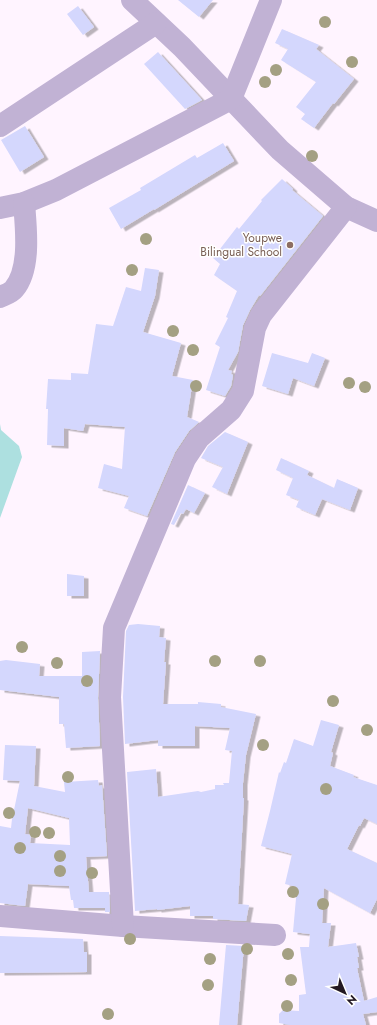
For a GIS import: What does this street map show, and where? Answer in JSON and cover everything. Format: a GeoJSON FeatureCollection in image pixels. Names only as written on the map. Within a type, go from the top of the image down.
{"type":"FeatureCollection","features":[{"type":"Feature","properties":{"kind":"street"},"geometry":{"type":"LineString","coordinates":[[132,0],[182,47],[280,150],[346,207],[377,221]]}},
{"type":"Feature","properties":{"kind":"street"},"geometry":{"type":"LineString","coordinates":[[0,208],[24,203],[56,190],[231,99],[271,0]]}},
{"type":"Feature","properties":{"kind":"street"},"geometry":{"type":"LineString","coordinates":[[0,126],[156,23]]}},
{"type":"Feature","properties":{"kind":"street"},"geometry":{"type":"LineString","coordinates":[[0,297],[13,290],[20,278],[24,266],[26,228],[24,203]]}},
{"type":"Feature","properties":{"kind":"street"},"geometry":{"type":"LineString","coordinates":[[124,926],[110,697],[114,628],[185,459],[199,438],[231,410],[243,391],[255,328],[261,315],[346,207]]}},
{"type":"Feature","properties":{"kind":"street"},"geometry":{"type":"LineString","coordinates":[[0,916],[124,926],[275,935]]}},
{"type":"Feature","properties":{"kind":"shaded area"},"geometry":{"type":"Polygon","coordinates":[[[0,424],[1,430],[19,446],[22,457],[0,518],[0,424]]]}},
{"type":"Feature","properties":{"kind":"building"},"geometry":{"type":"Polygon","coordinates":[[[178,0],[213,0],[199,17],[178,0]]]}},
{"type":"Feature","properties":{"kind":"building"},"geometry":{"type":"Polygon","coordinates":[[[78,6],[94,27],[83,35],[67,14],[78,6]]]}},
{"type":"Feature","properties":{"kind":"building"},"geometry":{"type":"Polygon","coordinates":[[[282,29],[319,45],[316,49],[354,79],[314,128],[301,119],[305,114],[296,107],[316,82],[281,60],[288,49],[275,43],[282,29]]]}},
{"type":"Feature","properties":{"kind":"building"},"geometry":{"type":"Polygon","coordinates":[[[158,52],[202,100],[185,109],[144,64],[158,52]]]}},
{"type":"Feature","properties":{"kind":"building"},"geometry":{"type":"Polygon","coordinates":[[[25,126],[44,157],[20,172],[1,140],[25,126]]]}},
{"type":"Feature","properties":{"kind":"building"},"geometry":{"type":"Polygon","coordinates":[[[223,143],[234,161],[121,229],[109,208],[141,190],[140,188],[195,155],[197,158],[223,143]]]}},
{"type":"Feature","properties":{"kind":"building"},"geometry":{"type":"Polygon","coordinates":[[[282,179],[293,189],[292,190],[323,216],[260,296],[259,295],[250,310],[243,325],[238,352],[228,370],[232,371],[231,374],[233,375],[231,386],[225,396],[206,390],[220,347],[215,344],[228,318],[226,317],[237,291],[214,275],[220,264],[213,258],[237,227],[239,229],[262,201],[261,200],[282,179]]]}},
{"type":"Feature","properties":{"kind":"building"},"geometry":{"type":"Polygon","coordinates":[[[145,268],[159,270],[155,296],[143,332],[181,343],[172,376],[193,380],[187,417],[199,422],[189,431],[175,452],[147,516],[124,508],[129,496],[98,488],[104,464],[122,469],[125,427],[85,424],[83,431],[64,428],[64,446],[47,445],[48,409],[46,409],[48,379],[71,380],[71,373],[88,374],[96,324],[113,326],[126,287],[141,291],[145,268]]]}},
{"type":"Feature","properties":{"kind":"building"},"geometry":{"type":"Polygon","coordinates":[[[272,353],[308,363],[312,353],[325,358],[314,386],[293,378],[288,394],[262,386],[272,353]]]}},
{"type":"Feature","properties":{"kind":"building"},"geometry":{"type":"Polygon","coordinates":[[[225,432],[248,442],[227,494],[212,487],[223,467],[201,458],[208,446],[225,432]]]}},
{"type":"Feature","properties":{"kind":"building"},"geometry":{"type":"Polygon","coordinates":[[[281,458],[309,471],[307,475],[334,488],[337,479],[358,488],[350,510],[322,499],[315,515],[296,507],[299,500],[286,495],[293,478],[276,470],[281,458]]]}},
{"type":"Feature","properties":{"kind":"building"},"geometry":{"type":"Polygon","coordinates":[[[188,485],[205,493],[194,513],[186,509],[183,514],[181,513],[174,525],[171,524],[188,485]]]}},
{"type":"Feature","properties":{"kind":"building"},"geometry":{"type":"Polygon","coordinates":[[[67,574],[84,576],[84,596],[67,596],[67,574]]]}},
{"type":"Feature","properties":{"kind":"building"},"geometry":{"type":"Polygon","coordinates":[[[138,624],[160,626],[159,637],[166,638],[163,704],[198,704],[198,702],[221,704],[221,707],[256,714],[246,755],[243,783],[244,798],[238,904],[249,905],[246,921],[213,919],[213,916],[190,916],[190,906],[135,911],[127,772],[156,769],[158,797],[198,791],[201,792],[215,789],[215,785],[224,785],[223,783],[229,783],[232,751],[225,750],[230,728],[195,726],[195,746],[158,746],[158,740],[125,744],[123,697],[126,631],[129,625],[138,624]]]}},
{"type":"Feature","properties":{"kind":"building"},"geometry":{"type":"Polygon","coordinates":[[[100,651],[98,698],[100,746],[66,748],[64,724],[59,724],[59,697],[0,690],[0,661],[6,660],[40,664],[39,676],[82,676],[82,652],[100,651]]]}},
{"type":"Feature","properties":{"kind":"building"},"geometry":{"type":"Polygon","coordinates":[[[321,720],[339,725],[331,752],[333,753],[330,766],[354,775],[353,777],[377,785],[377,824],[364,818],[347,849],[377,863],[377,899],[370,913],[324,888],[322,923],[331,923],[328,947],[356,943],[359,957],[357,957],[359,968],[357,968],[364,1001],[377,997],[377,1012],[363,1014],[366,1025],[290,1025],[279,1023],[279,1014],[283,1010],[299,1011],[299,995],[306,994],[300,947],[309,947],[310,934],[293,932],[297,887],[285,884],[292,854],[261,846],[279,772],[280,773],[284,762],[286,763],[294,739],[313,746],[321,720]]]}},
{"type":"Feature","properties":{"kind":"building"},"geometry":{"type":"Polygon","coordinates":[[[5,745],[36,746],[34,786],[65,792],[64,782],[98,780],[99,786],[102,785],[107,856],[86,857],[89,892],[109,892],[110,912],[105,912],[105,908],[74,908],[69,886],[28,884],[25,906],[0,903],[0,826],[11,828],[13,810],[20,781],[3,780],[5,745]],[[28,808],[25,834],[31,835],[30,843],[70,845],[69,818],[28,808]]]}},
{"type":"Feature","properties":{"kind":"building"},"geometry":{"type":"Polygon","coordinates":[[[0,936],[83,939],[84,952],[87,952],[87,972],[0,973],[0,936]]]}},
{"type":"Feature","properties":{"kind":"building"},"geometry":{"type":"Polygon","coordinates":[[[226,945],[244,946],[237,1025],[219,1025],[226,945]]]}},
{"type":"Feature","properties":{"kind":"place","name":"Youpwe Bilingual School"},"geometry":{"type":"Point","coordinates":[290,245]}}]}
